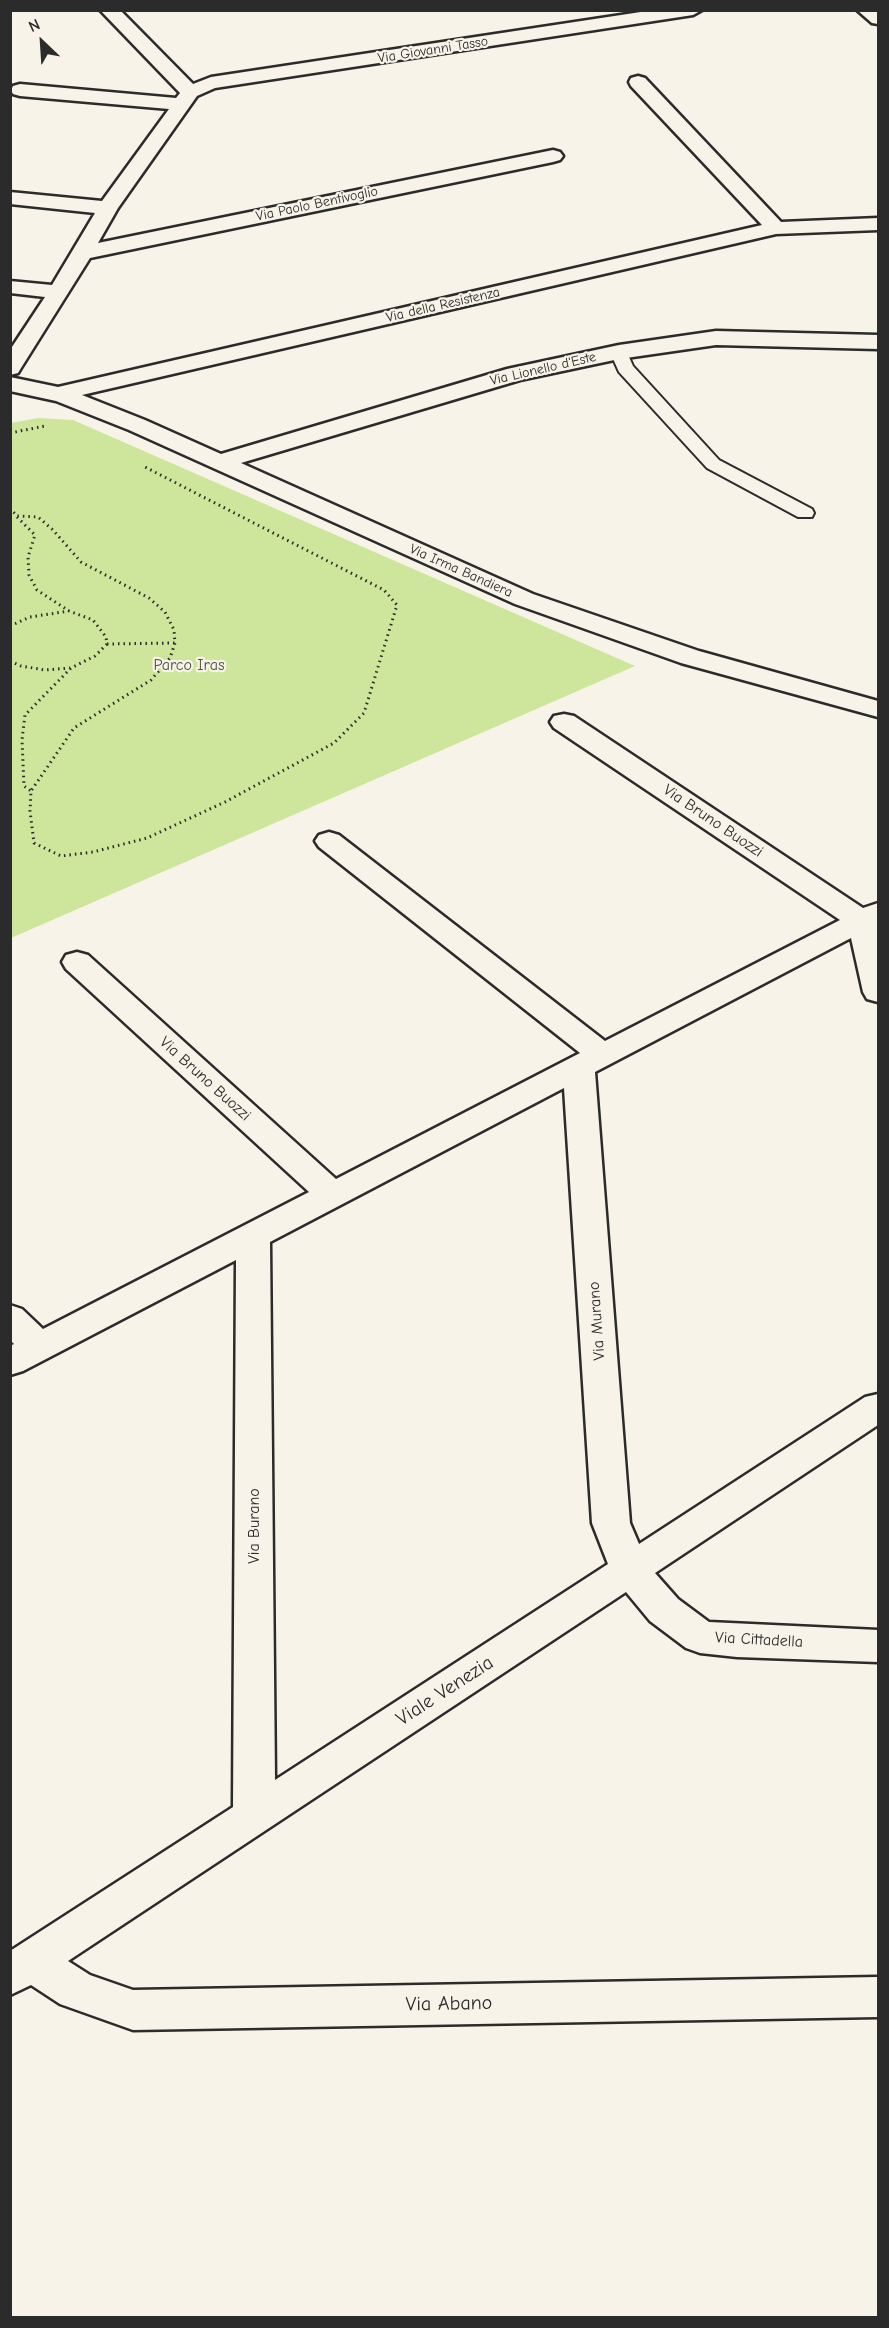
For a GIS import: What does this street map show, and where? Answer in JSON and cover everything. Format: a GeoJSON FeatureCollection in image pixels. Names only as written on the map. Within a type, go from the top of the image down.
{"type":"FeatureCollection","features":[{"type":"Feature","properties":{"kind":"street"},"geometry":{"type":"LineString","coordinates":[[10,368],[59,292],[108,208],[185,98],[109,10]]}},
{"type":"Feature","properties":{"kind":"street","name":"Via Giovanni Tasso"},"geometry":{"type":"LineString","coordinates":[[20,90],[185,98],[211,83],[693,10]]}},
{"type":"Feature","properties":{"kind":"street"},"geometry":{"type":"LineString","coordinates":[[866,10],[879,19]]}},
{"type":"Feature","properties":{"kind":"street"},"geometry":{"type":"LineString","coordinates":[[638,82],[776,228]]}},
{"type":"Feature","properties":{"kind":"street","name":"Via Paolo Bentivoglio"},"geometry":{"type":"LineString","coordinates":[[81,253],[553,156]]}},
{"type":"Feature","properties":{"kind":"street"},"geometry":{"type":"LineString","coordinates":[[10,198],[108,208]]}},
{"type":"Feature","properties":{"kind":"street","name":"Via della Resistenza"},"geometry":{"type":"LineString","coordinates":[[10,404],[776,228],[879,224]]}},
{"type":"Feature","properties":{"kind":"street"},"geometry":{"type":"LineString","coordinates":[[10,287],[59,292]]}},
{"type":"Feature","properties":{"kind":"street","name":"Via Lionello d'Este"},"geometry":{"type":"LineString","coordinates":[[218,462],[515,374],[619,352],[716,339],[879,342]]}},
{"type":"Feature","properties":{"kind":"street","name":"Via Irma Bandiera"},"geometry":{"type":"LineString","coordinates":[[10,384],[58,394],[137,425],[524,599],[690,657],[879,709]]}},
{"type":"Feature","properties":{"kind":"street","name":"Via Bruno Buozzi"},"geometry":{"type":"LineString","coordinates":[[564,722],[870,916]]}},
{"type":"Feature","properties":{"kind":"street"},"geometry":{"type":"LineString","coordinates":[[329,841],[591,1061]]}},
{"type":"Feature","properties":{"kind":"street"},"geometry":{"type":"LineString","coordinates":[[10,1318],[25,1355],[870,916],[879,992]]}},
{"type":"Feature","properties":{"kind":"street","name":"Via Bruno Buozzi"},"geometry":{"type":"LineString","coordinates":[[76,962],[333,1195]]}},
{"type":"Feature","properties":{"kind":"street","name":"Via Murano"},"geometry":{"type":"LineString","coordinates":[[591,1061],[611,1523],[630,1570]]}},
{"type":"Feature","properties":{"kind":"street","name":"Via Burano"},"geometry":{"type":"LineString","coordinates":[[253,1237],[255,1815]]}},
{"type":"Feature","properties":{"kind":"street","name":"Viale Venezia"},"geometry":{"type":"LineString","coordinates":[[21,1968],[879,1407]]}},
{"type":"Feature","properties":{"kind":"street","name":"Via Cittadella"},"geometry":{"type":"LineString","coordinates":[[630,1570],[664,1610],[700,1637],[737,1641],[879,1646]]}},
{"type":"Feature","properties":{"kind":"street","name":"Via Abano"},"geometry":{"type":"LineString","coordinates":[[21,1968],[133,2010],[879,1997]]}},
{"type":"Feature","properties":{"kind":"lane"},"geometry":{"type":"LineString","coordinates":[[619,352],[625,368],[713,464],[805,513]]}},
{"type":"Feature","properties":{"kind":"path"},"geometry":{"type":"LineString","coordinates":[[10,433],[43,426],[52,427]]}},
{"type":"Feature","properties":{"kind":"path"},"geometry":{"type":"LineString","coordinates":[[17,516],[39,517],[81,562],[149,598],[165,612],[174,630],[176,643],[170,658],[150,680],[74,728],[31,791],[30,812],[34,843],[61,856],[93,852],[147,838],[225,802],[334,743],[364,713],[397,604],[384,590],[142,466]]}},
{"type":"Feature","properties":{"kind":"path"},"geometry":{"type":"LineString","coordinates":[[10,508],[34,535],[28,557],[28,575],[37,590],[69,611],[93,620],[106,637],[106,644],[95,656],[70,668],[25,715],[22,740],[24,786],[31,791]]}},
{"type":"Feature","properties":{"kind":"path"},"geometry":{"type":"LineString","coordinates":[[10,626],[30,617],[69,611]]}},
{"type":"Feature","properties":{"kind":"path"},"geometry":{"type":"LineString","coordinates":[[106,644],[176,643]]}},
{"type":"Feature","properties":{"kind":"path"},"geometry":{"type":"LineString","coordinates":[[10,661],[21,666],[45,670],[70,668]]}},
{"type":"Feature","properties":{"kind":"green space","name":"Parco Iras"},"geometry":{"type":"Polygon","coordinates":[[[38,418],[73,420],[635,666],[11,938],[11,423],[38,418]]]}}]}
